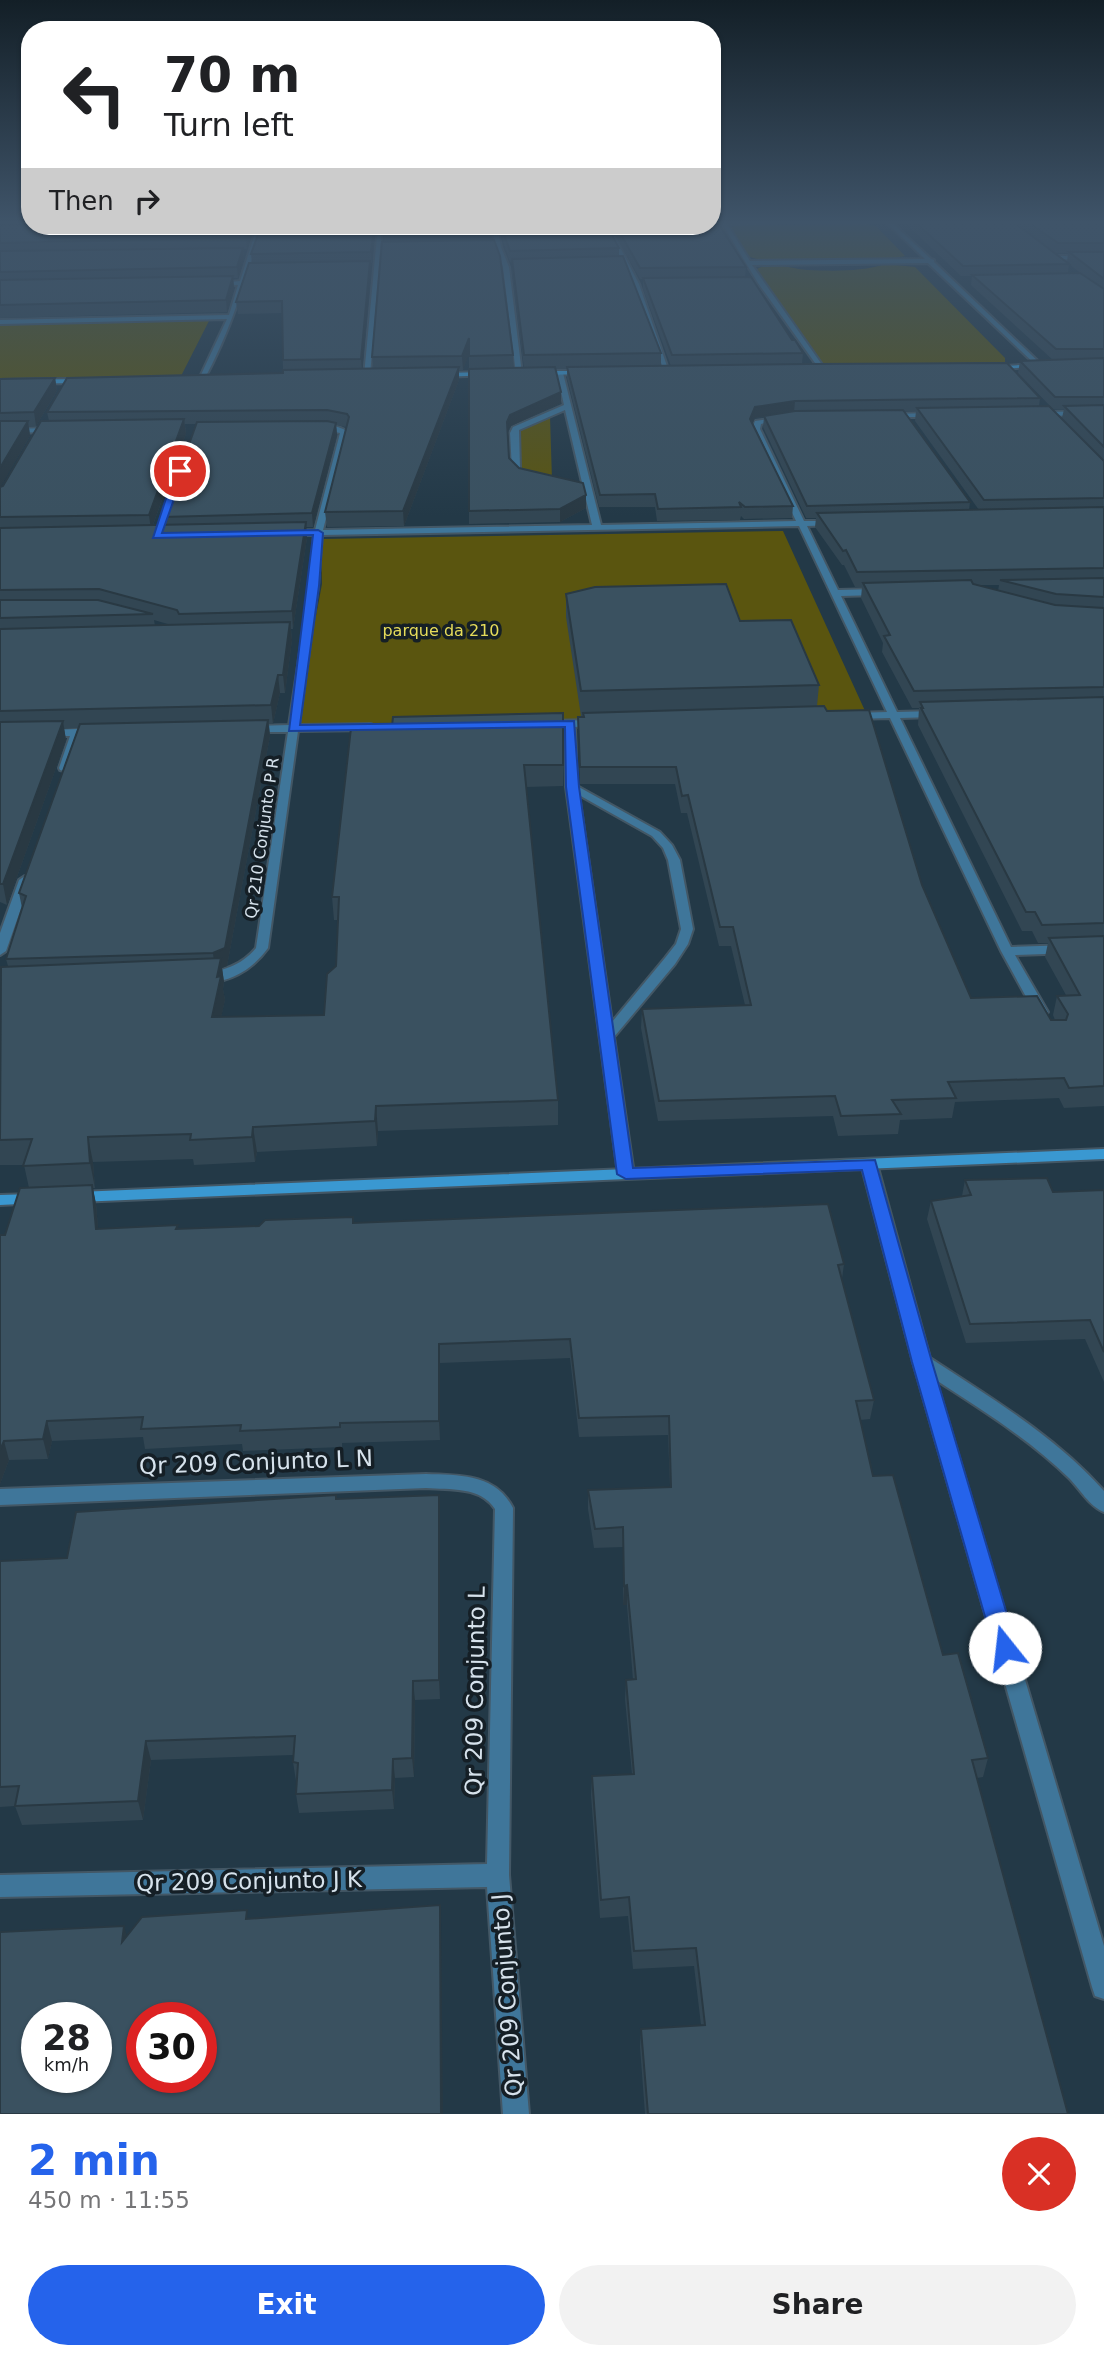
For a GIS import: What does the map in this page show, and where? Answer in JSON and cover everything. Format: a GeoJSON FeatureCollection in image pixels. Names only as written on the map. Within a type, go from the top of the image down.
{"type":"FeatureCollection","features":[{"type":"Feature","properties":{"kind":"street"},"geometry":{"type":"LineString","coordinates":[[0,327],[133,326],[150,319]]}},
{"type":"Feature","properties":{"kind":"street"},"geometry":{"type":"LineString","coordinates":[[0,322],[164,319]]}},
{"type":"Feature","properties":{"kind":"street"},"geometry":{"type":"LineString","coordinates":[[202,379],[230,319]]}},
{"type":"Feature","properties":{"kind":"street"},"geometry":{"type":"LineString","coordinates":[[367,376],[371,319]]}},
{"type":"Feature","properties":{"kind":"street"},"geometry":{"type":"LineString","coordinates":[[512,319],[519,373]]}},
{"type":"Feature","properties":{"kind":"street"},"geometry":{"type":"LineString","coordinates":[[648,319],[667,372]]}},
{"type":"Feature","properties":{"kind":"street"},"geometry":{"type":"LineString","coordinates":[[786,319],[822,369]]}},
{"type":"Feature","properties":{"kind":"street"},"geometry":{"type":"LineString","coordinates":[[991,319],[1040,366]]}},
{"type":"Feature","properties":{"kind":"street"},"geometry":{"type":"LineString","coordinates":[[980,367],[1053,366]]}},
{"type":"Feature","properties":{"kind":"street"},"geometry":{"type":"LineString","coordinates":[[1006,367],[1016,376]]}},
{"type":"Feature","properties":{"kind":"street"},"geometry":{"type":"LineString","coordinates":[[809,369],[835,369]]}},
{"type":"Feature","properties":{"kind":"street"},"geometry":{"type":"LineString","coordinates":[[654,372],[680,371]]}},
{"type":"Feature","properties":{"kind":"street"},"geometry":{"type":"LineString","coordinates":[[560,373],[597,527]]}},
{"type":"Feature","properties":{"kind":"street"},"geometry":{"type":"LineString","coordinates":[[436,375],[600,373]]}},
{"type":"Feature","properties":{"kind":"street"},"geometry":{"type":"LineString","coordinates":[[354,376],[381,376]]}},
{"type":"Feature","properties":{"kind":"street"},"geometry":{"type":"LineString","coordinates":[[189,379],[216,379]]}},
{"type":"Feature","properties":{"kind":"street"},"geometry":{"type":"LineString","coordinates":[[0,382],[95,381]]}},
{"type":"Feature","properties":{"kind":"street"},"geometry":{"type":"LineString","coordinates":[[63,391],[68,382]]}},
{"type":"Feature","properties":{"kind":"street"},"geometry":{"type":"LineString","coordinates":[[1043,404],[1061,423]]}},
{"type":"Feature","properties":{"kind":"street"},"geometry":{"type":"LineString","coordinates":[[536,478],[516,470],[514,433],[525,425],[569,406]]}},
{"type":"Feature","properties":{"kind":"street"},"geometry":{"type":"LineString","coordinates":[[1026,414],[1104,413]]}},
{"type":"Feature","properties":{"kind":"street"},"geometry":{"type":"LineString","coordinates":[[877,416],[945,415]]}},
{"type":"Feature","properties":{"kind":"street"},"geometry":{"type":"LineString","coordinates":[[794,416],[764,420],[758,423],[756,429],[1007,951],[1047,1023]]}},
{"type":"Feature","properties":{"kind":"street"},"geometry":{"type":"LineString","coordinates":[[905,416],[912,426]]}},
{"type":"Feature","properties":{"kind":"street"},"geometry":{"type":"LineString","coordinates":[[0,431],[44,426],[67,430]]}},
{"type":"Feature","properties":{"kind":"street"},"geometry":{"type":"LineString","coordinates":[[34,442],[44,426]]}},
{"type":"Feature","properties":{"kind":"street","name":"Qr 210 Conjunto P R"},"geometry":{"type":"LineString","coordinates":[[188,979],[218,976],[248,966],[262,948],[307,634],[318,533],[344,432],[337,429],[302,428]]}},
{"type":"Feature","properties":{"kind":"street"},"geometry":{"type":"LineString","coordinates":[[574,487],[587,491]]}},
{"type":"Feature","properties":{"kind":"street"},"geometry":{"type":"LineString","coordinates":[[278,533],[843,523]]}},
{"type":"Feature","properties":{"kind":"street"},"geometry":{"type":"LineString","coordinates":[[837,593],[890,592]]}},
{"type":"Feature","properties":{"kind":"street"},"geometry":{"type":"LineString","coordinates":[[294,634],[307,634]]}},
{"type":"Feature","properties":{"kind":"street"},"geometry":{"type":"LineString","coordinates":[[839,717],[946,713]]}},
{"type":"Feature","properties":{"kind":"street"},"geometry":{"type":"LineString","coordinates":[[529,724],[611,723]]}},
{"type":"Feature","properties":{"kind":"street"},"geometry":{"type":"LineString","coordinates":[[570,724],[572,787],[626,1174]]}},
{"type":"Feature","properties":{"kind":"street"},"geometry":{"type":"LineString","coordinates":[[239,729],[376,727]]}},
{"type":"Feature","properties":{"kind":"street"},"geometry":{"type":"LineString","coordinates":[[59,784],[77,732]]}},
{"type":"Feature","properties":{"kind":"street"},"geometry":{"type":"LineString","coordinates":[[38,733],[104,732]]}},
{"type":"Feature","properties":{"kind":"street"},"geometry":{"type":"LineString","coordinates":[[572,787],[656,834],[668,847],[674,860],[687,929],[682,944],[670,961],[606,1037]]}},
{"type":"Feature","properties":{"kind":"street"},"geometry":{"type":"LineString","coordinates":[[0,951],[27,874]]}},
{"type":"Feature","properties":{"kind":"street"},"geometry":{"type":"LineString","coordinates":[[1007,951],[1104,948]]}},
{"type":"Feature","properties":{"kind":"street"},"geometry":{"type":"LineString","coordinates":[[0,1200],[1104,1154]]}},
{"type":"Feature","properties":{"kind":"street"},"geometry":{"type":"LineString","coordinates":[[869,1164],[922,1362],[1104,1987]]}},
{"type":"Feature","properties":{"kind":"street"},"geometry":{"type":"LineString","coordinates":[[922,1362],[1026,1432],[1093,1489],[1104,1504]]}},
{"type":"Feature","properties":{"kind":"street","name":"Qr 209 Conjunto L N"},"geometry":{"type":"LineString","coordinates":[[0,1497],[426,1480],[483,1486],[500,1498],[504,1508]]}},
{"type":"Feature","properties":{"kind":"street","name":"Qr 209 Conjunto L"},"geometry":{"type":"LineString","coordinates":[[498,1875],[504,1508]]}},
{"type":"Feature","properties":{"kind":"street","name":"Qr 209 Conjunto J K"},"geometry":{"type":"LineString","coordinates":[[0,1886],[498,1875]]}},
{"type":"Feature","properties":{"kind":"street","name":"Qr 209 Conjunto J"},"geometry":{"type":"LineString","coordinates":[[498,1875],[516,2114]]}},
{"type":"Feature","properties":{"kind":"green space"},"geometry":{"type":"Polygon","coordinates":[[[210,319],[181,376],[0,378],[0,323],[210,319]]]}},
{"type":"Feature","properties":{"kind":"green space"},"geometry":{"type":"Polygon","coordinates":[[[790,319],[966,319],[1005,358],[1005,362],[824,365],[819,362],[790,319]]]}},
{"type":"Feature","properties":{"kind":"green space"},"geometry":{"type":"Polygon","coordinates":[[[550,416],[552,480],[519,472],[518,431],[550,416]]]}},
{"type":"Feature","properties":{"kind":"green space","name":"parque da 210"},"geometry":{"type":"Polygon","coordinates":[[[783,531],[866,713],[295,727],[322,584],[321,539],[783,531]]]}},
{"type":"Feature","properties":{"kind":"building"},"geometry":{"type":"Polygon","coordinates":[[[282,319],[365,319],[361,359],[283,360],[282,319]]]}},
{"type":"Feature","properties":{"kind":"building"},"geometry":{"type":"Polygon","coordinates":[[[375,319],[508,319],[513,355],[469,356],[469,338],[462,356],[372,357],[375,319]]]}},
{"type":"Feature","properties":{"kind":"building"},"geometry":{"type":"Polygon","coordinates":[[[519,319],[648,319],[661,353],[524,355],[519,319]]]}},
{"type":"Feature","properties":{"kind":"building"},"geometry":{"type":"Polygon","coordinates":[[[658,319],[778,319],[803,353],[672,355],[658,319]]]}},
{"type":"Feature","properties":{"kind":"building"},"geometry":{"type":"Polygon","coordinates":[[[1022,319],[1104,319],[1104,349],[1056,349],[1022,319]]]}},
{"type":"Feature","properties":{"kind":"building"},"geometry":{"type":"Polygon","coordinates":[[[1104,358],[1104,397],[1055,397],[1020,361],[1104,358]]]}},
{"type":"Feature","properties":{"kind":"building"},"geometry":{"type":"Polygon","coordinates":[[[1007,363],[1040,398],[795,401],[755,407],[750,419],[793,506],[745,507],[739,502],[741,507],[658,509],[655,494],[600,495],[567,367],[808,364],[1007,363]]]}},
{"type":"Feature","properties":{"kind":"building"},"geometry":{"type":"Polygon","coordinates":[[[459,367],[403,511],[325,512],[349,417],[347,414],[327,410],[47,412],[67,378],[459,367]]]}},
{"type":"Feature","properties":{"kind":"building"},"geometry":{"type":"Polygon","coordinates":[[[555,367],[561,392],[510,415],[507,422],[509,458],[519,468],[583,483],[586,495],[560,509],[469,511],[469,369],[555,367]]]}},
{"type":"Feature","properties":{"kind":"building"},"geometry":{"type":"Polygon","coordinates":[[[55,378],[34,412],[0,413],[0,379],[55,378]]]}},
{"type":"Feature","properties":{"kind":"building"},"geometry":{"type":"Polygon","coordinates":[[[1104,405],[1104,447],[1064,406],[1104,405]]]}},
{"type":"Feature","properties":{"kind":"building"},"geometry":{"type":"Polygon","coordinates":[[[1049,406],[1104,461],[1104,498],[984,500],[917,408],[1049,406]]]}},
{"type":"Feature","properties":{"kind":"building"},"geometry":{"type":"Polygon","coordinates":[[[903,410],[970,502],[807,506],[764,416],[795,411],[903,410]]]}},
{"type":"Feature","properties":{"kind":"building"},"geometry":{"type":"Polygon","coordinates":[[[184,419],[149,515],[0,517],[0,487],[41,421],[184,419]]]}},
{"type":"Feature","properties":{"kind":"building"},"geometry":{"type":"Polygon","coordinates":[[[0,421],[28,421],[0,468],[0,421]]]}},
{"type":"Feature","properties":{"kind":"building"},"geometry":{"type":"Polygon","coordinates":[[[197,422],[336,423],[312,513],[163,517],[197,422]]]}},
{"type":"Feature","properties":{"kind":"building"},"geometry":{"type":"Polygon","coordinates":[[[1104,507],[1104,568],[857,572],[846,550],[843,551],[817,513],[1104,507]]]}},
{"type":"Feature","properties":{"kind":"building"},"geometry":{"type":"Polygon","coordinates":[[[306,522],[292,611],[179,614],[177,610],[99,589],[0,590],[0,528],[306,522]]]}},
{"type":"Feature","properties":{"kind":"building"},"geometry":{"type":"Polygon","coordinates":[[[1104,578],[1104,597],[1056,594],[1000,580],[1104,578]]]}},
{"type":"Feature","properties":{"kind":"building"},"geometry":{"type":"Polygon","coordinates":[[[971,580],[973,584],[1055,605],[1104,608],[1104,687],[914,691],[884,636],[890,635],[863,583],[971,580]]]}},
{"type":"Feature","properties":{"kind":"building"},"geometry":{"type":"Polygon","coordinates":[[[726,584],[740,621],[791,620],[819,685],[581,691],[566,594],[595,587],[726,584]]]}},
{"type":"Feature","properties":{"kind":"building"},"geometry":{"type":"Polygon","coordinates":[[[0,600],[98,600],[153,614],[0,618],[0,600]]]}},
{"type":"Feature","properties":{"kind":"building"},"geometry":{"type":"Polygon","coordinates":[[[290,622],[283,675],[278,675],[271,705],[0,711],[0,629],[290,622]]]}},
{"type":"Feature","properties":{"kind":"building"},"geometry":{"type":"Polygon","coordinates":[[[1104,697],[1104,923],[1042,925],[1035,912],[1026,912],[920,702],[1104,697]]]}},
{"type":"Feature","properties":{"kind":"building"},"geometry":{"type":"Polygon","coordinates":[[[824,706],[827,711],[869,710],[922,885],[971,998],[1037,996],[1051,1020],[1066,1020],[1068,1014],[1057,996],[1080,995],[1049,938],[1104,936],[1104,1086],[1069,1088],[1064,1078],[948,1082],[956,1098],[892,1100],[901,1114],[841,1116],[835,1096],[659,1101],[642,1009],[751,1005],[733,927],[720,927],[688,795],[682,796],[676,767],[580,767],[578,717],[584,717],[583,713],[824,706]]]}},
{"type":"Feature","properties":{"kind":"building"},"geometry":{"type":"Polygon","coordinates":[[[563,713],[563,765],[524,765],[558,1100],[376,1106],[375,1121],[253,1127],[252,1137],[190,1140],[191,1134],[88,1137],[90,1163],[23,1166],[32,1139],[0,1140],[1,967],[221,958],[217,977],[221,976],[212,1017],[324,1015],[327,974],[336,966],[339,897],[332,897],[351,728],[392,726],[393,717],[563,713]]]}},
{"type":"Feature","properties":{"kind":"building"},"geometry":{"type":"Polygon","coordinates":[[[268,720],[225,948],[213,953],[6,959],[26,896],[19,893],[80,724],[268,720]]]}},
{"type":"Feature","properties":{"kind":"building"},"geometry":{"type":"Polygon","coordinates":[[[63,721],[3,884],[0,884],[0,722],[63,721]]]}},
{"type":"Feature","properties":{"kind":"building"},"geometry":{"type":"Polygon","coordinates":[[[1047,1178],[1053,1192],[1104,1190],[1104,1352],[1090,1320],[970,1324],[931,1201],[971,1195],[965,1180],[1047,1178]]]}},
{"type":"Feature","properties":{"kind":"building"},"geometry":{"type":"Polygon","coordinates":[[[92,1185],[96,1229],[178,1225],[176,1229],[259,1226],[265,1220],[353,1217],[353,1223],[828,1204],[844,1264],[838,1265],[874,1400],[856,1401],[873,1476],[893,1475],[943,1655],[958,1653],[988,1758],[972,1760],[1068,2114],[648,2114],[641,2029],[705,2025],[696,1948],[634,1951],[629,1897],[601,1900],[592,1776],[634,1774],[626,1680],[636,1679],[627,1585],[624,1586],[623,1527],[595,1529],[588,1490],[671,1487],[669,1416],[579,1418],[570,1339],[439,1344],[439,1421],[340,1423],[340,1427],[240,1431],[241,1425],[141,1429],[143,1417],[47,1421],[43,1439],[4,1441],[0,1450],[0,1235],[5,1235],[20,1188],[92,1185]]]}},
{"type":"Feature","properties":{"kind":"building"},"geometry":{"type":"Polygon","coordinates":[[[336,1495],[336,1499],[439,1495],[439,1680],[413,1681],[412,1758],[393,1759],[392,1790],[296,1794],[298,1763],[293,1762],[295,1736],[146,1741],[138,1801],[15,1806],[19,1786],[0,1787],[0,1561],[67,1558],[76,1512],[336,1495]]]}},
{"type":"Feature","properties":{"kind":"building"},"geometry":{"type":"Polygon","coordinates":[[[440,1905],[441,2114],[0,2114],[0,1932],[124,1926],[122,1942],[142,1917],[247,1910],[246,1919],[440,1905]]]}},
{"type":"Feature","properties":{"kind":"route"},"geometry":{"type":"LineString","coordinates":[[180,471],[156,536],[318,533],[314,586],[293,729],[570,724],[572,787],[626,1174],[869,1164],[922,1362],[1005,1648]]}}]}
